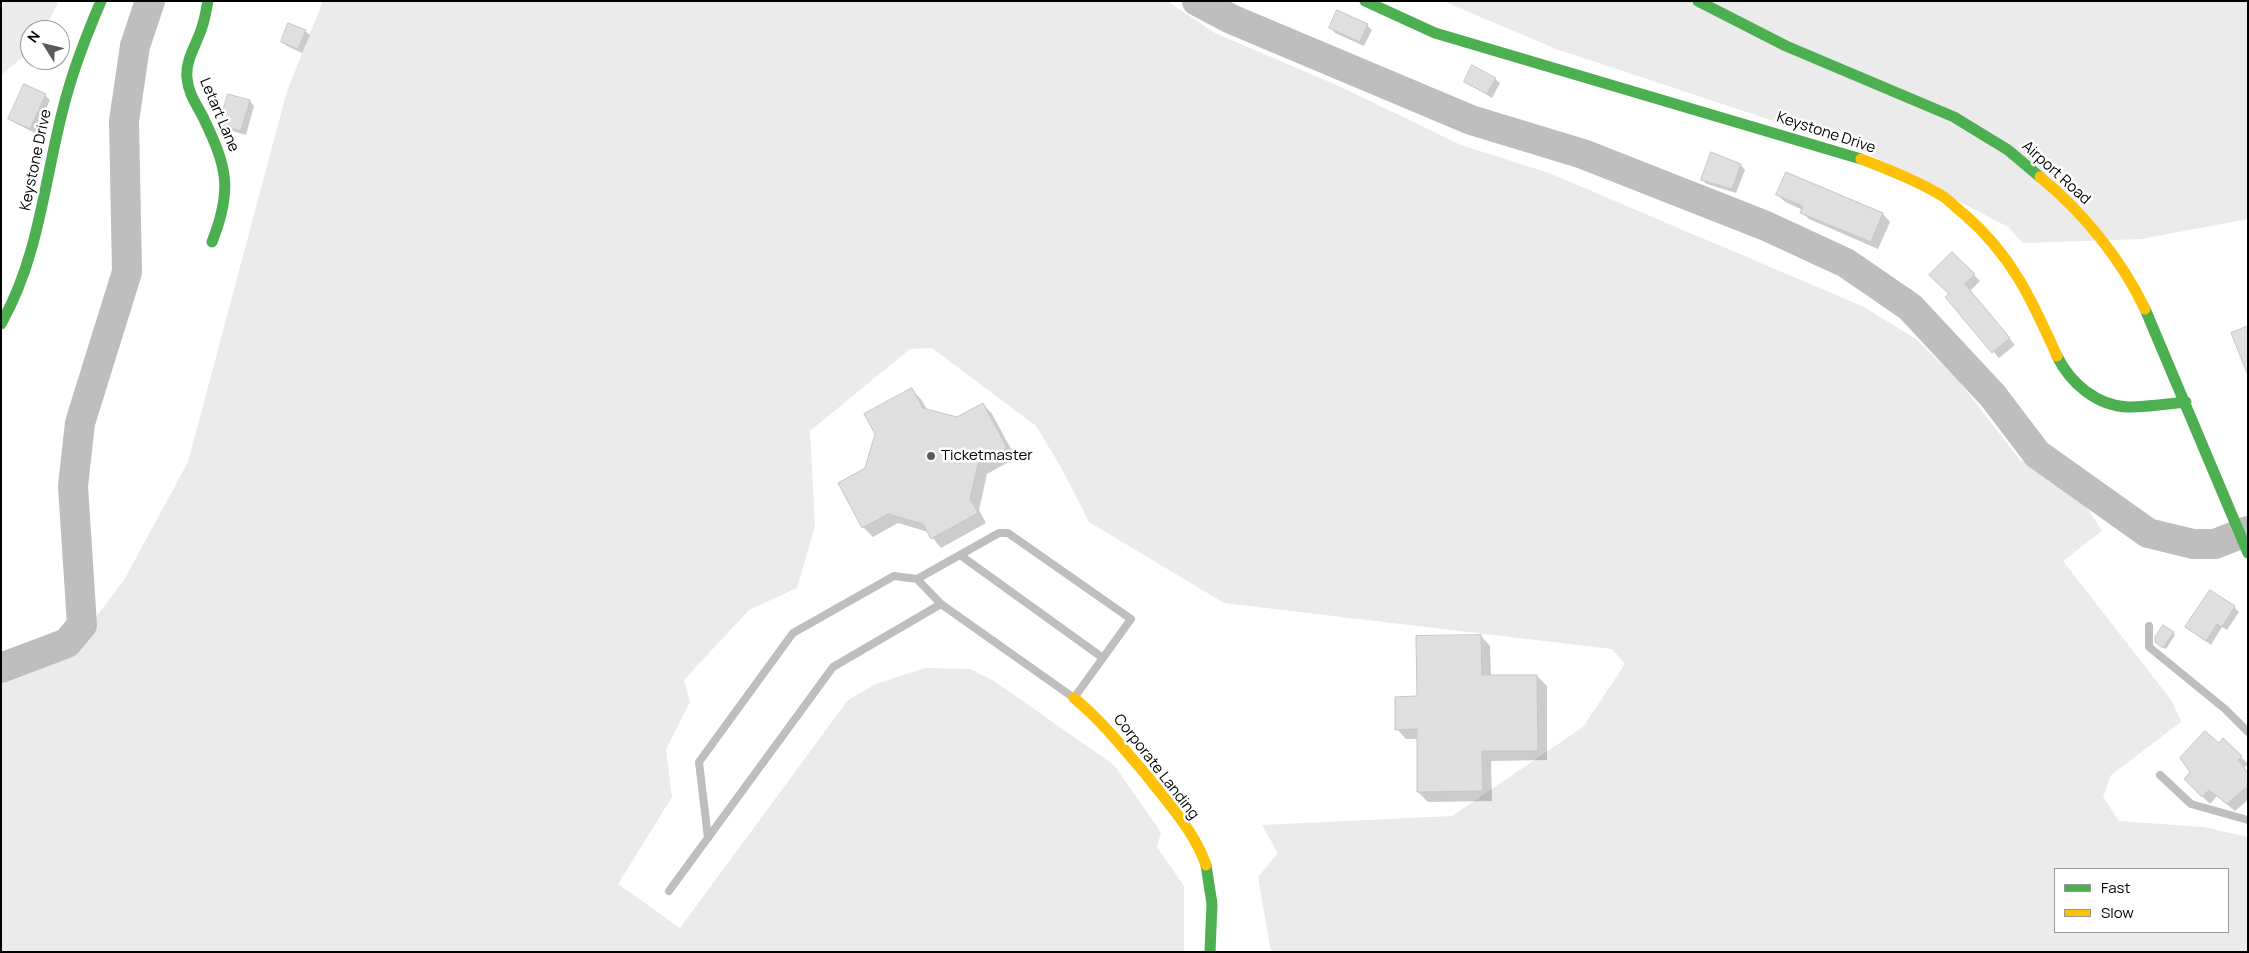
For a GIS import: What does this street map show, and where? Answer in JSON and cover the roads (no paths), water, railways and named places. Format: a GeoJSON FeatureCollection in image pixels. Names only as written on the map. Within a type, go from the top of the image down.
{"type":"FeatureCollection","features":[{"type":"Feature","properties":{"kind":"street","name":"Keystone Drive"},"geometry":{"type":"LineString","coordinates":[[1,324],[15,300],[29,262],[63,106],[74,68],[101,1]]}},
{"type":"Feature","properties":{"kind":"street","name":"Letart Lane"},"geometry":{"type":"LineString","coordinates":[[208,1],[201,32],[186,68],[186,78],[193,98],[220,154],[226,175],[225,201],[212,242]]}},
{"type":"Feature","properties":{"kind":"street","name":"Keystone Drive"},"geometry":{"type":"LineString","coordinates":[[1365,1],[1435,33],[1859,158],[1906,177],[1945,198],[1986,233],[2008,260],[2031,298],[2062,366],[2077,386],[2101,400],[2127,407],[2186,402]]}},
{"type":"Feature","properties":{"kind":"street","name":"Airport Road"},"geometry":{"type":"LineString","coordinates":[[1698,1],[1806,55],[1954,117],[1989,137],[2045,179],[2085,219],[2129,279],[2150,318],[2248,553]]}},
{"type":"Feature","properties":{"kind":"street","name":"Corporate Landing"},"geometry":{"type":"LineString","coordinates":[[1074,698],[1096,715],[1157,789],[1183,822],[1203,858],[1213,903],[1210,952]]}},
{"type":"Feature","properties":{"kind":"lane"},"geometry":{"type":"LineString","coordinates":[[708,838],[699,762],[793,633],[894,576],[917,579],[999,533],[1008,533],[1131,619],[1074,698],[941,604],[917,579]]}},
{"type":"Feature","properties":{"kind":"lane"},"geometry":{"type":"LineString","coordinates":[[960,555],[1103,658]]}},
{"type":"Feature","properties":{"kind":"lane"},"geometry":{"type":"LineString","coordinates":[[670,891],[833,667],[941,604]]}},
{"type":"Feature","properties":{"kind":"lane"},"geometry":{"type":"LineString","coordinates":[[2149,626],[2149,647],[2225,709],[2248,732]]}},
{"type":"Feature","properties":{"kind":"lane"},"geometry":{"type":"LineString","coordinates":[[2160,776],[2191,804],[2248,820]]}},
{"type":"Feature","properties":{"kind":"waterway"},"geometry":{"type":"LineString","coordinates":[[1,668],[67,643],[82,625],[73,486],[80,423],[127,272],[124,121],[135,46],[150,1]]}},
{"type":"Feature","properties":{"kind":"waterway"},"geometry":{"type":"LineString","coordinates":[[1197,1],[1231,19],[1471,120],[1583,154],[1766,226],[1846,263],[1910,307],[1993,396],[2037,454],[2148,533],[2193,544],[2215,544],[2248,531]]}},
{"type":"Feature","properties":{"kind":"place","name":"Ticketmaster"},"geometry":{"type":"Point","coordinates":[931,456]}}]}
